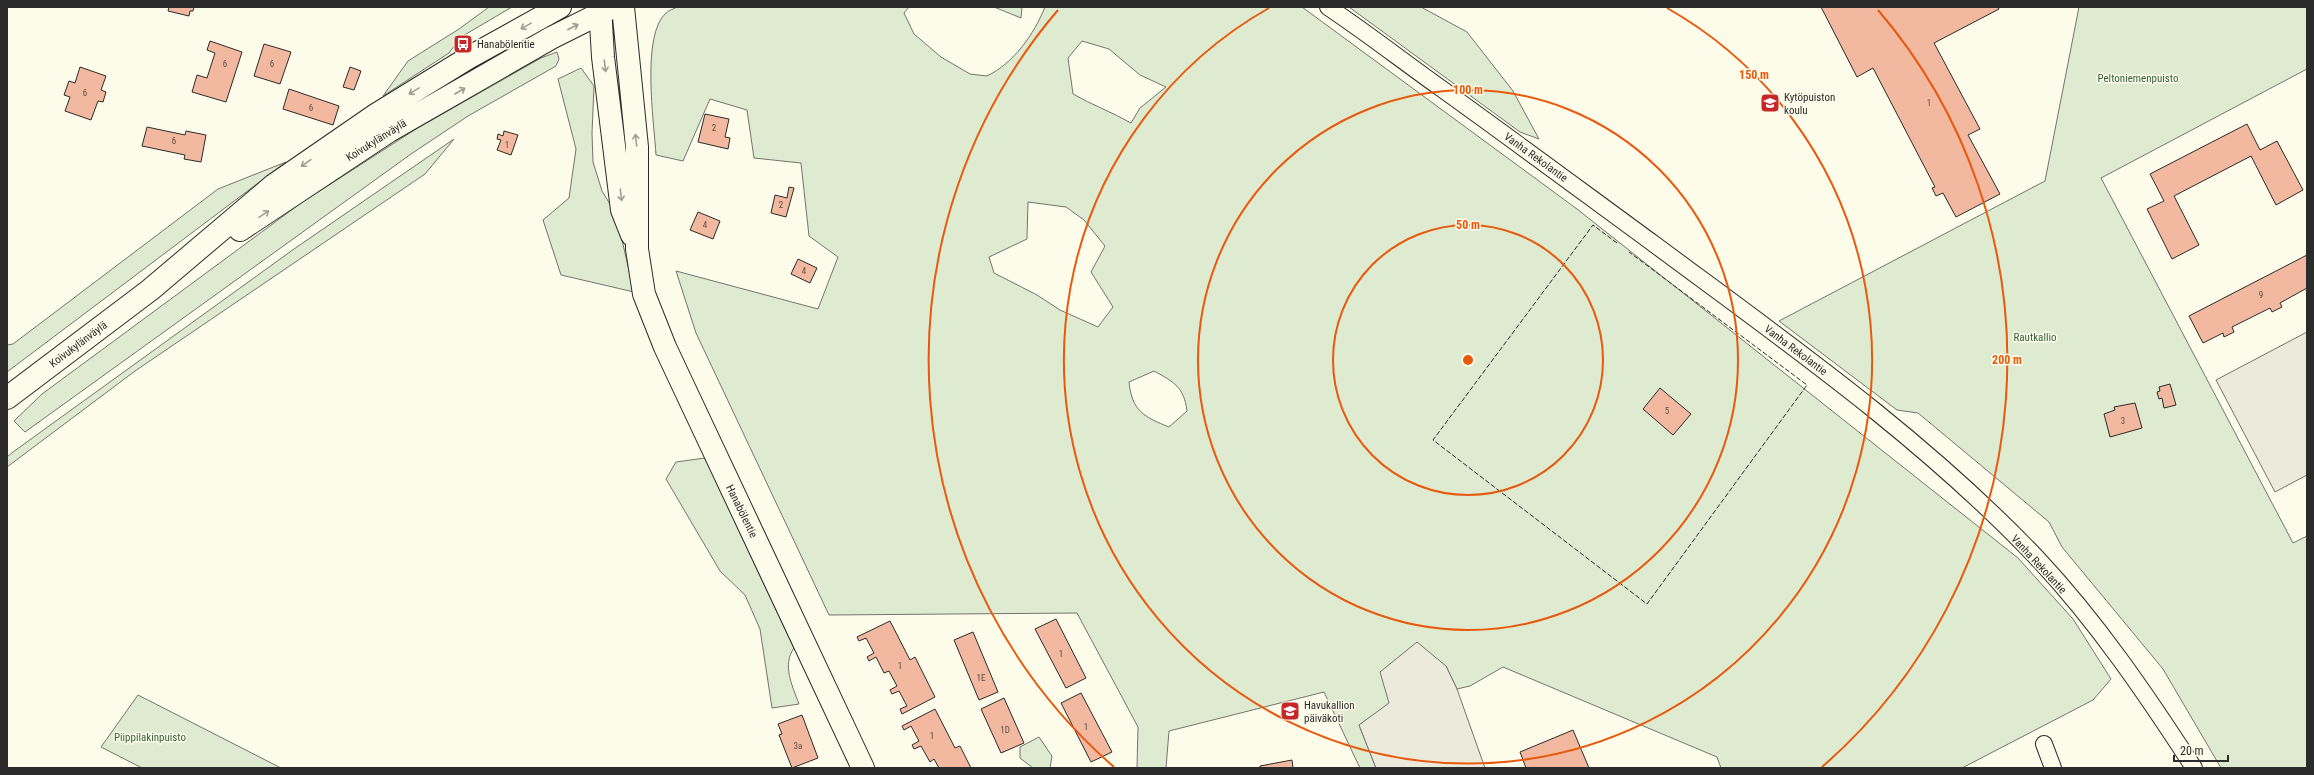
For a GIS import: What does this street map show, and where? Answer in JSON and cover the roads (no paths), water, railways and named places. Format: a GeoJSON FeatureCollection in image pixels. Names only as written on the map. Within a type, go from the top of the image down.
{"type":"FeatureCollection","features":[{"type":"Feature","properties":{"kind":"main road","name":"Koivukylänväylä"},"geometry":{"type":"LineString","coordinates":[[7,398],[150,290],[274,185],[377,114],[468,58],[560,7]]}},
{"type":"Feature","properties":{"kind":"main road","name":"Hanabölentie"},"geometry":{"type":"LineString","coordinates":[[623,7],[637,147],[637,249],[644,294],[665,348],[863,768]]}},
{"type":"Feature","properties":{"kind":"main road","name":"Koivukylänväylä"},"geometry":{"type":"LineString","coordinates":[[150,290],[390,131],[550,38],[604,9]]}},
{"type":"Feature","properties":{"kind":"main road","name":"Hanabölentie"},"geometry":{"type":"LineString","coordinates":[[604,9],[603,57],[622,210],[637,249]]}},
{"type":"Feature","properties":{"kind":"street","name":"Vanha Rekolantie"},"geometry":{"type":"LineString","coordinates":[[1328,7],[1571,183],[1835,379],[1900,431],[1946,471],[2037,558],[2106,639],[2145,693],[2194,768]]}},
{"type":"Feature","properties":{"kind":"street"},"geometry":{"type":"LineString","coordinates":[[2044,744],[2054,768]]}},
{"type":"Feature","properties":{"kind":"place","name":"Hanabölentie"},"geometry":{"type":"Point","coordinates":[463,44]}},
{"type":"Feature","properties":{"kind":"place","name":"Kytöpuiston koulu"},"geometry":{"type":"Point","coordinates":[1770,103]}},
{"type":"Feature","properties":{"kind":"place","name":"Havukallion päiväkoti"},"geometry":{"type":"Point","coordinates":[1290,711]}},
{"type":"Feature","properties":{"kind":"park label","name":"Peltoniemenpuisto"},"geometry":{"type":"Point","coordinates":[2138,78]}},
{"type":"Feature","properties":{"kind":"park label","name":"Rautkallio"},"geometry":{"type":"Point","coordinates":[2035,337]}},
{"type":"Feature","properties":{"kind":"park label","name":"Piippilakinpuisto"},"geometry":{"type":"Point","coordinates":[150,737]}}]}
